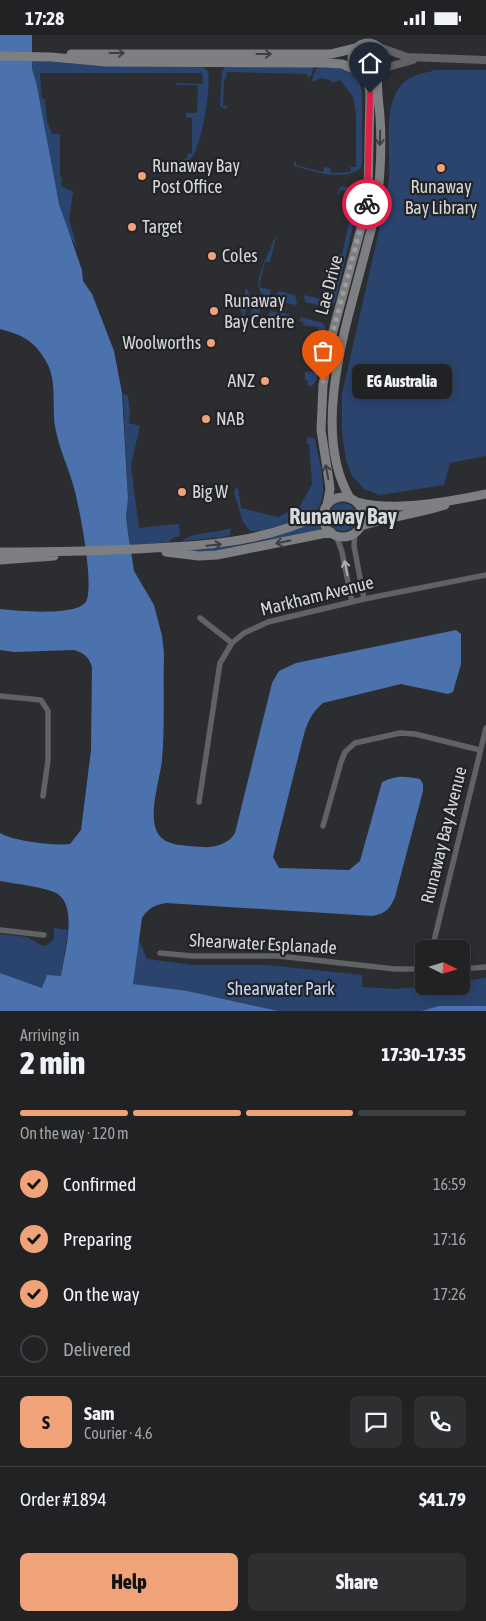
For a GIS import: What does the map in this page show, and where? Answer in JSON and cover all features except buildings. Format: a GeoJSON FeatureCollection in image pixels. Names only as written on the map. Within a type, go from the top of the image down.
{"type":"FeatureCollection","features":[{"type":"Feature","properties":{"kind":"main road"},"geometry":{"type":"LineString","coordinates":[[358,35],[352,60],[358,72]]}},
{"type":"Feature","properties":{"kind":"main road"},"geometry":{"type":"LineString","coordinates":[[0,56],[51,57],[106,62],[326,63],[342,64],[370,76],[384,65],[384,55],[370,35]]}},
{"type":"Feature","properties":{"kind":"main road"},"geometry":{"type":"LineString","coordinates":[[51,57],[100,53],[331,53],[356,48],[366,43],[378,46]]}},
{"type":"Feature","properties":{"kind":"main road","name":"Lae Drive"},"geometry":{"type":"LineString","coordinates":[[354,500],[339,471],[333,434],[333,399],[337,369],[376,206],[380,121],[376,90],[380,70]]}},
{"type":"Feature","properties":{"kind":"main road","name":"Lae Drive"},"geometry":{"type":"LineString","coordinates":[[325,509],[330,489],[320,425],[322,394],[327,359],[366,213],[368,193],[370,93],[368,83],[358,72]]}},
{"type":"Feature","properties":{"kind":"main road"},"geometry":{"type":"LineString","coordinates":[[320,425],[333,434]]}},
{"type":"Feature","properties":{"kind":"main road"},"geometry":{"type":"LineString","coordinates":[[0,552],[16,556],[52,556],[81,551],[208,545],[241,541],[301,524],[325,509],[337,497],[375,506],[411,505],[486,494]]}},
{"type":"Feature","properties":{"kind":"main road"},"geometry":{"type":"LineString","coordinates":[[138,549],[218,555],[334,534],[346,536],[380,520],[424,512],[471,497]]}},
{"type":"Feature","properties":{"kind":"main road"},"geometry":{"type":"LineString","coordinates":[[354,500],[363,516],[358,529]]}},
{"type":"Feature","properties":{"kind":"main road"},"geometry":{"type":"LineString","coordinates":[[325,509],[325,524],[334,534]]}},
{"type":"Feature","properties":{"kind":"main road"},"geometry":{"type":"LineString","coordinates":[[0,560],[16,556]]}},
{"type":"Feature","properties":{"kind":"street"},"geometry":{"type":"LineString","coordinates":[[378,46],[396,54],[423,59]]}},
{"type":"Feature","properties":{"kind":"street"},"geometry":{"type":"LineString","coordinates":[[380,70],[405,61],[423,59],[486,60]]}},
{"type":"Feature","properties":{"kind":"street"},"geometry":{"type":"LineString","coordinates":[[358,529],[354,546],[364,599]]}},
{"type":"Feature","properties":{"kind":"street"},"geometry":{"type":"LineString","coordinates":[[334,534],[342,552],[352,602]]}},
{"type":"Feature","properties":{"kind":"street","name":"Markham Avenue"},"geometry":{"type":"LineString","coordinates":[[199,802],[220,663],[232,643],[244,633],[268,622],[364,599],[486,575]]}},
{"type":"Feature","properties":{"kind":"street"},"geometry":{"type":"LineString","coordinates":[[200,618],[232,643]]}},
{"type":"Feature","properties":{"kind":"street"},"geometry":{"type":"LineString","coordinates":[[0,696],[41,700],[48,711],[48,760],[43,797]]}},
{"type":"Feature","properties":{"kind":"street","name":"Runaway Bay Avenue"},"geometry":{"type":"LineString","coordinates":[[434,940],[486,729]]}},
{"type":"Feature","properties":{"kind":"street"},"geometry":{"type":"LineString","coordinates":[[323,826],[341,762],[345,752],[355,743],[408,733],[480,751]]}},
{"type":"Feature","properties":{"kind":"street"},"geometry":{"type":"LineString","coordinates":[[0,929],[44,935]]}},
{"type":"Feature","properties":{"kind":"street","name":"Shearwater Esplanade"},"geometry":{"type":"LineString","coordinates":[[160,953],[192,956],[278,956],[395,969],[415,969]]}},
{"type":"Feature","properties":{"kind":"street"},"geometry":{"type":"LineString","coordinates":[[470,968],[486,967]]}},
{"type":"Feature","properties":{"kind":"green space"},"geometry":{"type":"Polygon","coordinates":[[[368,47],[373,48],[379,54],[379,64],[373,70],[368,71],[363,70],[357,64],[356,59],[357,54],[363,48],[368,47]]]}},
{"type":"Feature","properties":{"kind":"green space"},"geometry":{"type":"Polygon","coordinates":[[[32,60],[100,66],[202,66],[208,71],[209,79],[205,115],[196,150],[188,161],[180,165],[171,167],[170,162],[174,166],[188,157],[187,154],[192,153],[192,118],[186,117],[186,113],[197,113],[198,85],[176,85],[176,83],[203,84],[202,73],[40,73],[42,99],[45,99],[47,121],[52,134],[60,134],[61,186],[73,192],[69,220],[77,247],[70,237],[59,204],[32,69],[32,60]]]}},
{"type":"Feature","properties":{"kind":"green space"},"geometry":{"type":"Polygon","coordinates":[[[325,66],[348,71],[356,78],[362,90],[362,163],[361,168],[354,172],[346,174],[320,173],[295,166],[293,164],[296,160],[296,165],[323,172],[324,167],[330,168],[331,173],[351,172],[350,167],[356,167],[356,114],[353,97],[340,80],[331,83],[331,80],[322,78],[311,82],[316,69],[325,66]]]}},
{"type":"Feature","properties":{"kind":"green space"},"geometry":{"type":"Polygon","coordinates":[[[225,67],[313,67],[312,74],[309,77],[307,77],[307,74],[227,72],[224,79],[223,106],[228,106],[226,109],[220,106],[222,72],[225,67]]]}},
{"type":"Feature","properties":{"kind":"green space"},"geometry":{"type":"Polygon","coordinates":[[[433,70],[486,70],[486,456],[450,463],[444,485],[380,495],[364,489],[352,476],[346,460],[342,434],[342,394],[385,204],[389,177],[389,128],[392,104],[396,93],[405,81],[416,75],[433,70]]]}},
{"type":"Feature","properties":{"kind":"green space"},"geometry":{"type":"Polygon","coordinates":[[[341,186],[357,189],[360,196],[335,302],[329,308],[305,302],[304,295],[329,301],[331,294],[329,293],[339,254],[342,254],[351,214],[349,213],[355,198],[353,197],[354,193],[340,190],[339,194],[337,194],[341,186]]]}},
{"type":"Feature","properties":{"kind":"green space"},"geometry":{"type":"Polygon","coordinates":[[[276,238],[270,262],[265,262],[259,287],[271,290],[269,297],[273,299],[262,294],[258,286],[263,265],[276,238]]]}},
{"type":"Feature","properties":{"kind":"green space"},"geometry":{"type":"Polygon","coordinates":[[[245,289],[248,290],[250,297],[258,300],[261,304],[259,316],[255,320],[250,319],[252,308],[247,307],[244,318],[240,309],[245,309],[245,289]]]}},
{"type":"Feature","properties":{"kind":"green space"},"geometry":{"type":"Polygon","coordinates":[[[278,291],[295,295],[297,304],[276,301],[278,291]]]}},
{"type":"Feature","properties":{"kind":"green space"},"geometry":{"type":"Polygon","coordinates":[[[271,311],[288,314],[291,317],[291,320],[289,320],[290,317],[286,316],[285,320],[271,316],[269,317],[266,331],[263,329],[265,319],[271,311]]]}},
{"type":"Feature","properties":{"kind":"green space"},"geometry":{"type":"Polygon","coordinates":[[[301,317],[322,323],[327,331],[316,381],[312,386],[308,386],[308,381],[305,380],[305,372],[314,372],[312,366],[320,332],[317,327],[303,325],[303,322],[299,321],[301,317]]]}},
{"type":"Feature","properties":{"kind":"green space"},"geometry":{"type":"Polygon","coordinates":[[[123,393],[128,396],[129,423],[140,426],[131,465],[139,528],[179,524],[180,536],[173,538],[169,542],[130,545],[126,516],[128,499],[123,393]]]}},
{"type":"Feature","properties":{"kind":"green space"},"geometry":{"type":"Polygon","coordinates":[[[308,437],[315,439],[322,472],[323,495],[320,505],[314,514],[304,520],[263,530],[250,531],[243,522],[234,493],[235,489],[238,487],[241,508],[278,517],[300,506],[312,484],[309,444],[306,443],[308,437]]]}},
{"type":"Feature","properties":{"kind":"green space"},"geometry":{"type":"Polygon","coordinates":[[[343,503],[353,507],[357,517],[353,527],[343,531],[333,527],[329,517],[333,507],[343,503]]]}},
{"type":"Feature","properties":{"kind":"green space"},"geometry":{"type":"Polygon","coordinates":[[[318,519],[321,530],[213,553],[148,549],[230,547],[280,535],[318,519]]]}},
{"type":"Feature","properties":{"kind":"green space"},"geometry":{"type":"Polygon","coordinates":[[[231,528],[230,535],[224,537],[182,541],[199,534],[231,528]]]}},
{"type":"Feature","properties":{"kind":"green space"},"geometry":{"type":"Polygon","coordinates":[[[54,928],[68,930],[61,976],[43,988],[0,973],[0,934],[27,937],[46,946],[54,939],[54,928]]]}},
{"type":"Feature","properties":{"kind":"green space","name":"Shearwater Park"},"geometry":{"type":"Polygon","coordinates":[[[138,938],[147,959],[193,965],[267,965],[362,975],[362,987],[396,989],[415,987],[415,995],[470,995],[470,980],[486,978],[486,1006],[439,1006],[421,1011],[278,1011],[133,984],[138,938]]]}},
{"type":"Feature","properties":{"kind":"shaded area"},"geometry":{"type":"Polygon","coordinates":[[[0,35],[32,35],[32,69],[59,204],[82,270],[83,281],[92,294],[114,351],[122,393],[128,499],[126,516],[134,571],[154,605],[162,636],[164,653],[163,747],[154,806],[155,825],[160,837],[170,843],[207,847],[216,846],[229,840],[235,833],[272,683],[279,671],[296,663],[456,630],[461,634],[461,664],[453,692],[448,694],[401,684],[323,703],[310,719],[303,738],[273,857],[279,868],[349,870],[360,861],[382,782],[396,777],[405,777],[420,779],[423,784],[423,791],[395,897],[387,910],[373,916],[166,903],[152,907],[142,918],[133,984],[187,991],[278,1011],[0,1011],[0,973],[42,988],[47,975],[61,976],[68,930],[66,906],[62,898],[54,892],[0,881],[0,833],[24,841],[44,844],[70,844],[81,830],[91,750],[92,667],[86,656],[74,650],[14,652],[0,650],[0,609],[45,612],[69,610],[79,607],[85,603],[89,582],[83,529],[72,480],[55,426],[53,386],[50,370],[42,355],[33,344],[22,337],[0,329],[0,35]]]}},
{"type":"Feature","properties":{"kind":"shaded area"},"geometry":{"type":"Polygon","coordinates":[[[439,1006],[486,1006],[486,1011],[421,1011],[439,1006]]]}},
{"type":"Feature","properties":{"kind":"way so far"},"geometry":{"type":"LineString","coordinates":[[323,381],[332,335],[367,204]]}},
{"type":"Feature","properties":{"kind":"place","name":"Runaway Bay Library"},"geometry":{"type":"Point","coordinates":[441,168]}},
{"type":"Feature","properties":{"kind":"place","name":"Runaway Bay Post Office"},"geometry":{"type":"Point","coordinates":[142,176]}},
{"type":"Feature","properties":{"kind":"place","name":"Target"},"geometry":{"type":"Point","coordinates":[132,227]}},
{"type":"Feature","properties":{"kind":"place","name":"Coles"},"geometry":{"type":"Point","coordinates":[212,256]}},
{"type":"Feature","properties":{"kind":"place","name":"Runaway Bay Centre"},"geometry":{"type":"Point","coordinates":[214,311]}},
{"type":"Feature","properties":{"kind":"place","name":"Woolworths"},"geometry":{"type":"Point","coordinates":[211,343]}},
{"type":"Feature","properties":{"kind":"place","name":"ANZ"},"geometry":{"type":"Point","coordinates":[265,381]}},
{"type":"Feature","properties":{"kind":"place","name":"EG Australia"},"geometry":{"type":"Point","coordinates":[323,381]}},
{"type":"Feature","properties":{"kind":"place","name":"NAB"},"geometry":{"type":"Point","coordinates":[206,419]}},
{"type":"Feature","properties":{"kind":"place","name":"Big W"},"geometry":{"type":"Point","coordinates":[182,492]}},
{"type":"Feature","properties":{"kind":"district","name":"Runaway Bay"},"geometry":{"type":"Point","coordinates":[343,516]}},
{"type":"Feature","properties":{"kind":"route"},"geometry":{"type":"LineString","coordinates":[[367,204],[370,93]]}}]}
